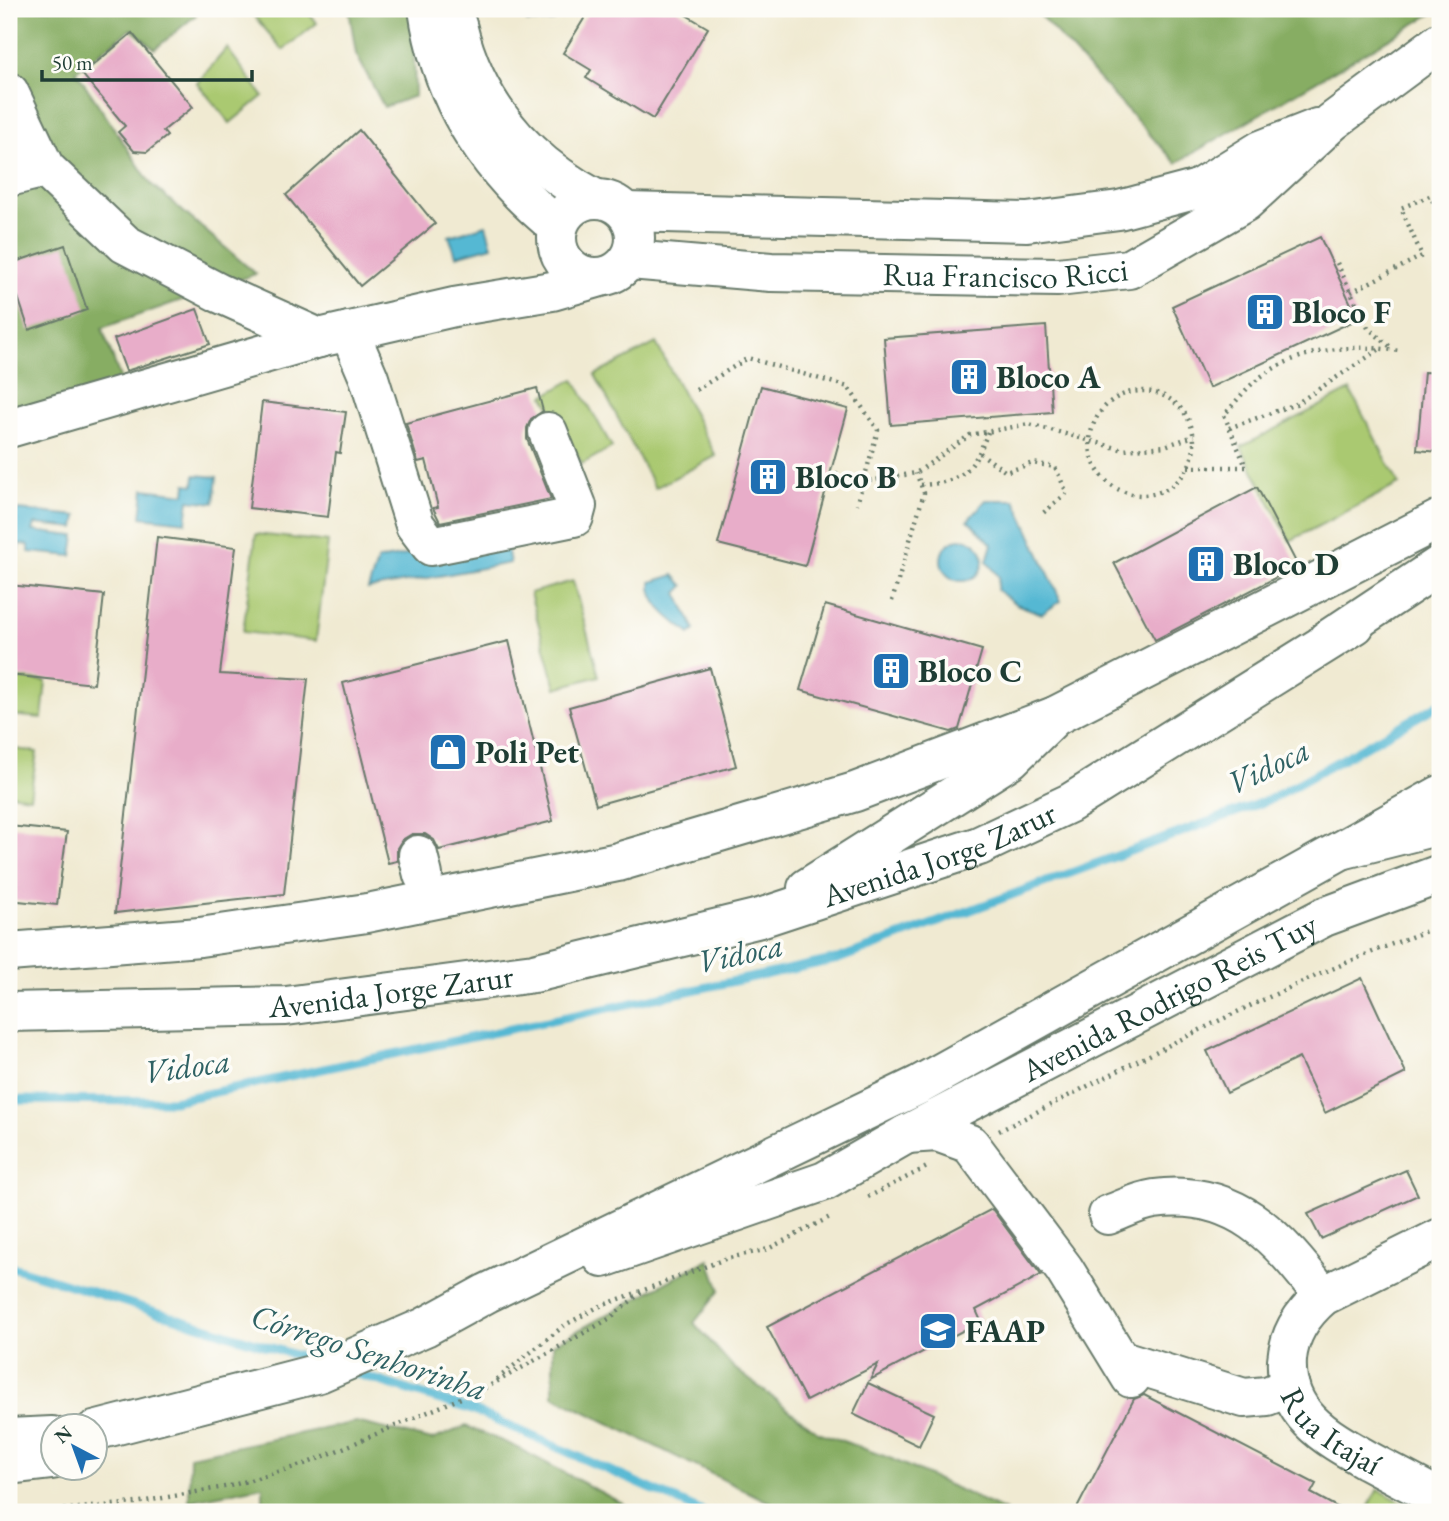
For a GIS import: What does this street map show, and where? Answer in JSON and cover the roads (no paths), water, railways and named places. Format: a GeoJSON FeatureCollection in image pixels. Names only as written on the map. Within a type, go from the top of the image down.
{"type":"FeatureCollection","features":[{"type":"Feature","properties":{"kind":"main road"},"geometry":{"type":"LineString","coordinates":[[428,9],[441,66],[468,128],[508,182],[557,235],[563,261],[578,274],[613,269]]}},
{"type":"Feature","properties":{"kind":"main road"},"geometry":{"type":"LineString","coordinates":[[9,428],[334,334],[454,307],[552,291],[613,269],[635,235],[610,205],[542,165],[499,120],[471,71],[454,9]]}},
{"type":"Feature","properties":{"kind":"main road","name":"Rua Francisco Ricci"},"geometry":{"type":"LineString","coordinates":[[613,269],[1044,277],[1093,276],[1129,269],[1245,202],[1288,166],[1332,122],[1440,42]]}},
{"type":"Feature","properties":{"kind":"main road"},"geometry":{"type":"LineString","coordinates":[[9,92],[45,168],[125,244],[219,293],[334,334],[369,378],[415,525],[431,546],[574,517],[577,506],[548,432]]}},
{"type":"Feature","properties":{"kind":"main road","name":"Rua Francisco Ricci"},"geometry":{"type":"LineString","coordinates":[[610,205],[1027,222],[1119,210],[1198,189],[1261,150],[1332,122]]}},
{"type":"Feature","properties":{"kind":"main road"},"geometry":{"type":"LineString","coordinates":[[9,177],[45,168]]}},
{"type":"Feature","properties":{"kind":"main road"},"geometry":{"type":"LineString","coordinates":[[454,307],[478,294],[521,280],[549,256],[569,208],[610,205]]}},
{"type":"Feature","properties":{"kind":"main road"},"geometry":{"type":"LineString","coordinates":[[1119,210],[1135,228],[1137,243],[1129,269]]}},
{"type":"Feature","properties":{"kind":"main road"},"geometry":{"type":"LineString","coordinates":[[22,941],[201,937],[306,907],[367,913],[618,862],[855,792],[1055,716],[1440,519]]}},
{"type":"Feature","properties":{"kind":"main road"},"geometry":{"type":"LineString","coordinates":[[1327,640],[1440,565]]}},
{"type":"Feature","properties":{"kind":"main road","name":"Avenida Jorge Zarur"},"geometry":{"type":"LineString","coordinates":[[9,1012],[286,1006],[534,973],[760,918],[979,846],[1070,803],[1327,640],[1440,580]]}},
{"type":"Feature","properties":{"kind":"main road"},"geometry":{"type":"LineString","coordinates":[[760,918],[1011,759],[1055,716]]}},
{"type":"Feature","properties":{"kind":"main road"},"geometry":{"type":"LineString","coordinates":[[108,1428],[319,1373],[425,1327],[487,1293],[919,1085],[1440,795]]}},
{"type":"Feature","properties":{"kind":"main road"},"geometry":{"type":"LineString","coordinates":[[1345,849],[1440,825]]}},
{"type":"Feature","properties":{"kind":"main road","name":"Avenida Rodrigo Reis Tuy"},"geometry":{"type":"LineString","coordinates":[[487,1293],[654,1243],[825,1181],[979,1094],[1324,917],[1440,874]]}},
{"type":"Feature","properties":{"kind":"main road"},"geometry":{"type":"LineString","coordinates":[[979,1094],[968,1118],[1126,1369],[1244,1398],[1267,1396],[1290,1387]]}},
{"type":"Feature","properties":{"kind":"main road"},"geometry":{"type":"LineString","coordinates":[[905,1135],[937,1132],[983,1139]]}},
{"type":"Feature","properties":{"kind":"main road"},"geometry":{"type":"LineString","coordinates":[[1108,1215],[1152,1199],[1195,1197],[1242,1213],[1287,1250],[1322,1296]]}},
{"type":"Feature","properties":{"kind":"main road","name":"Rua Itajaí"},"geometry":{"type":"LineString","coordinates":[[1440,1238],[1322,1296],[1305,1314],[1288,1350],[1290,1387],[1296,1404],[1319,1432],[1440,1499]]}},
{"type":"Feature","properties":{"kind":"main road"},"geometry":{"type":"LineString","coordinates":[[108,1445],[159,1427],[197,1406]]}},
{"type":"Feature","properties":{"kind":"main road"},"geometry":{"type":"LineString","coordinates":[[9,1424],[38,1441]]}},
{"type":"Feature","properties":{"kind":"main road"},"geometry":{"type":"LineString","coordinates":[[9,1465],[38,1443]]}},
{"type":"Feature","properties":{"kind":"water"},"geometry":{"type":"Polygon","coordinates":[[[527,9],[554,9],[554,21],[527,22],[527,9]]]}},
{"type":"Feature","properties":{"kind":"water"},"geometry":{"type":"Polygon","coordinates":[[[486,225],[492,246],[456,256],[449,236],[486,225]]]}},
{"type":"Feature","properties":{"kind":"water"},"geometry":{"type":"Polygon","coordinates":[[[195,475],[217,477],[214,503],[189,500],[186,522],[141,517],[144,489],[185,494],[186,484],[194,485],[195,475]]]}},
{"type":"Feature","properties":{"kind":"water"},"geometry":{"type":"Polygon","coordinates":[[[986,500],[1015,500],[1061,601],[1042,614],[1016,604],[997,590],[999,577],[987,561],[992,544],[968,520],[986,500]]]}},
{"type":"Feature","properties":{"kind":"water"},"geometry":{"type":"Polygon","coordinates":[[[9,509],[77,516],[75,528],[35,524],[33,531],[75,536],[72,556],[29,552],[29,545],[19,544],[18,550],[9,549],[9,509]]]}},
{"type":"Feature","properties":{"kind":"water"},"geometry":{"type":"Polygon","coordinates":[[[505,537],[510,563],[368,589],[378,560],[505,537]]]}},
{"type":"Feature","properties":{"kind":"water"},"geometry":{"type":"Polygon","coordinates":[[[962,539],[977,545],[983,560],[977,575],[962,581],[947,575],[941,560],[947,545],[962,539]]]}},
{"type":"Feature","properties":{"kind":"water"},"geometry":{"type":"Polygon","coordinates":[[[674,575],[684,586],[677,593],[695,630],[690,634],[658,606],[651,591],[651,582],[674,575]]]}},
{"type":"Feature","properties":{"kind":"waterway","name":"Vidoca"},"geometry":{"type":"LineString","coordinates":[[9,1100],[173,1101],[838,959],[1271,799],[1440,704]]}},
{"type":"Feature","properties":{"kind":"waterway","name":"Córrego Senhorinha"},"geometry":{"type":"LineString","coordinates":[[9,1266],[314,1361]]}},
{"type":"Feature","properties":{"kind":"waterway","name":"Córrego Senhorinha"},"geometry":{"type":"LineString","coordinates":[[351,1372],[475,1411],[703,1512]]}},
{"type":"Feature","properties":{"kind":"place","name":"Bloco F"},"geometry":{"type":"Point","coordinates":[1265,312]}},
{"type":"Feature","properties":{"kind":"place","name":"Bloco A"},"geometry":{"type":"Point","coordinates":[969,377]}},
{"type":"Feature","properties":{"kind":"place","name":"Bloco B"},"geometry":{"type":"Point","coordinates":[768,477]}},
{"type":"Feature","properties":{"kind":"place","name":"Bloco D"},"geometry":{"type":"Point","coordinates":[1206,564]}},
{"type":"Feature","properties":{"kind":"place","name":"Bloco C"},"geometry":{"type":"Point","coordinates":[891,671]}},
{"type":"Feature","properties":{"kind":"place","name":"Poli Pet"},"geometry":{"type":"Point","coordinates":[448,752]}},
{"type":"Feature","properties":{"kind":"place","name":"FAAP"},"geometry":{"type":"Point","coordinates":[938,1331]}}]}
